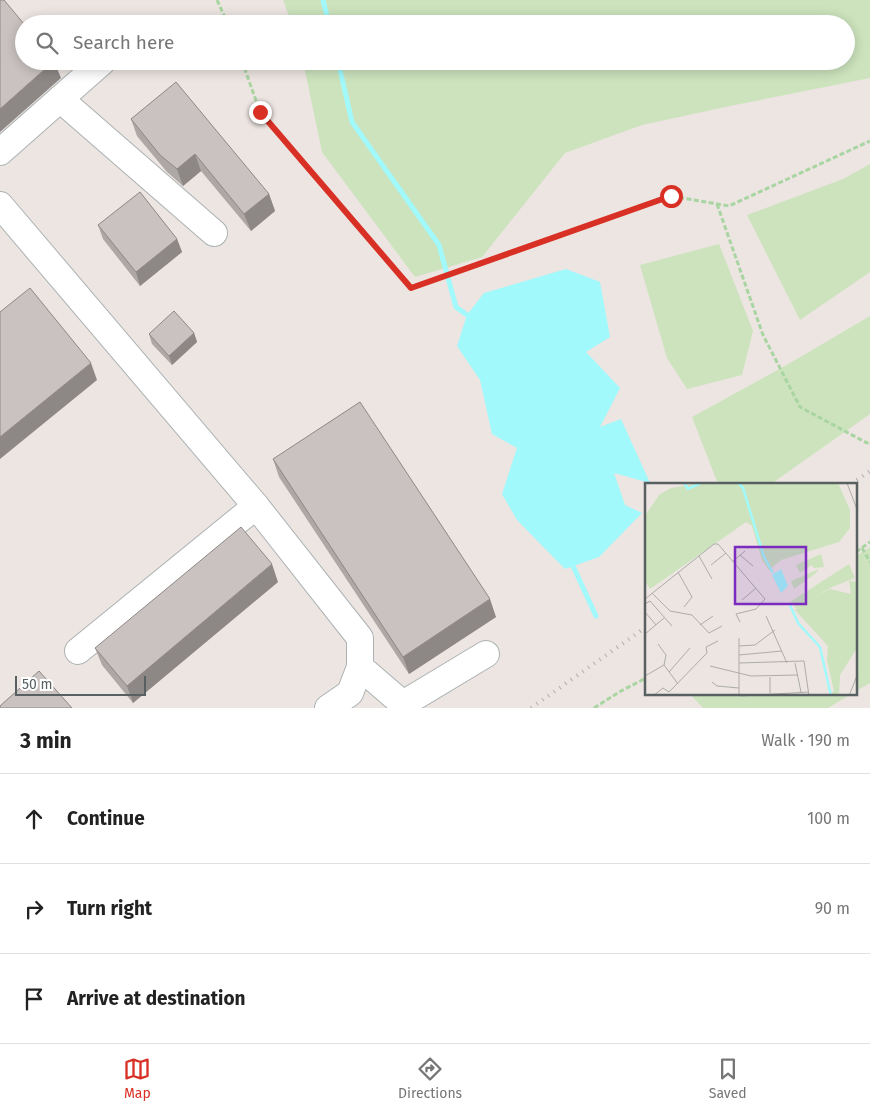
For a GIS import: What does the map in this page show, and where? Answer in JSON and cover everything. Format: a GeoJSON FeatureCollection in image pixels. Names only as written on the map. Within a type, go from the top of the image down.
{"type":"FeatureCollection","features":[{"type":"Feature","properties":{"kind":"lane"},"geometry":{"type":"LineString","coordinates":[[0,152],[93,70]]}},
{"type":"Feature","properties":{"kind":"lane"},"geometry":{"type":"LineString","coordinates":[[60,99],[214,233]]}},
{"type":"Feature","properties":{"kind":"lane"},"geometry":{"type":"LineString","coordinates":[[0,205],[256,506],[360,638],[360,667],[350,693],[328,708]]}},
{"type":"Feature","properties":{"kind":"lane"},"geometry":{"type":"LineString","coordinates":[[78,651],[256,506]]}},
{"type":"Feature","properties":{"kind":"lane"},"geometry":{"type":"LineString","coordinates":[[360,667],[403,704],[486,654]]}},
{"type":"Feature","properties":{"kind":"path"},"geometry":{"type":"LineString","coordinates":[[217,0],[224,15]]}},
{"type":"Feature","properties":{"kind":"path"},"geometry":{"type":"LineString","coordinates":[[245,70],[260,112],[411,288],[671,196],[729,206],[870,141]]}},
{"type":"Feature","properties":{"kind":"path"},"geometry":{"type":"LineString","coordinates":[[717,204],[763,335],[800,407],[867,443],[870,441]]}},
{"type":"Feature","properties":{"kind":"path"},"geometry":{"type":"LineString","coordinates":[[858,551],[870,542]]}},
{"type":"Feature","properties":{"kind":"path"},"geometry":{"type":"LineString","coordinates":[[862,548],[870,562]]}},
{"type":"Feature","properties":{"kind":"path"},"geometry":{"type":"LineString","coordinates":[[594,708],[645,679]]}},
{"type":"Feature","properties":{"kind":"green space"},"geometry":{"type":"Polygon","coordinates":[[[283,0],[870,0],[870,78],[642,125],[565,153],[482,257],[415,277],[322,152],[305,70],[855,70],[855,15],[289,15],[283,0]]]}},
{"type":"Feature","properties":{"kind":"green space"},"geometry":{"type":"Polygon","coordinates":[[[870,164],[870,272],[800,320],[747,215],[843,179],[870,164]]]}},
{"type":"Feature","properties":{"kind":"green space"},"geometry":{"type":"Polygon","coordinates":[[[719,244],[753,331],[742,375],[687,389],[667,358],[640,265],[719,244]]]}},
{"type":"Feature","properties":{"kind":"green space"},"geometry":{"type":"Polygon","coordinates":[[[870,316],[870,414],[772,483],[718,483],[692,417],[785,366],[870,316]]]}},
{"type":"Feature","properties":{"kind":"green space"},"geometry":{"type":"Polygon","coordinates":[[[870,547],[870,683],[858,690],[858,555],[870,547]]]}},
{"type":"Feature","properties":{"kind":"green space"},"geometry":{"type":"Polygon","coordinates":[[[692,696],[848,696],[828,708],[703,708],[692,696]]]}},
{"type":"Feature","properties":{"kind":"water"},"geometry":{"type":"Polygon","coordinates":[[[566,269],[600,282],[610,337],[586,352],[620,388],[600,427],[621,419],[650,483],[614,473],[625,505],[642,513],[599,557],[565,569],[517,520],[502,494],[517,448],[492,434],[480,380],[457,346],[467,315],[484,293],[566,269]]]}},
{"type":"Feature","properties":{"kind":"building"},"geometry":{"type":"Polygon","coordinates":[[[0,0],[4,0],[16,15],[15,70],[44,70],[0,109],[0,0]]]}},
{"type":"Feature","properties":{"kind":"building"},"geometry":{"type":"Polygon","coordinates":[[[176,82],[269,194],[244,214],[195,154],[177,169],[160,155],[131,119],[176,82]]]}},
{"type":"Feature","properties":{"kind":"building"},"geometry":{"type":"Polygon","coordinates":[[[140,192],[177,239],[136,272],[98,225],[140,192]]]}},
{"type":"Feature","properties":{"kind":"building"},"geometry":{"type":"Polygon","coordinates":[[[30,288],[91,363],[0,437],[0,312],[30,288]]]}},
{"type":"Feature","properties":{"kind":"building"},"geometry":{"type":"Polygon","coordinates":[[[174,311],[194,333],[169,356],[149,334],[174,311]]]}},
{"type":"Feature","properties":{"kind":"building"},"geometry":{"type":"Polygon","coordinates":[[[360,402],[490,599],[403,657],[273,459],[360,402]]]}},
{"type":"Feature","properties":{"kind":"building"},"geometry":{"type":"Polygon","coordinates":[[[241,527],[272,564],[127,686],[95,648],[241,527]]]}},
{"type":"Feature","properties":{"kind":"building"},"geometry":{"type":"Polygon","coordinates":[[[39,671],[72,708],[0,708],[0,706],[39,671]]]}},
{"type":"Feature","properties":{"kind":"waterway"},"geometry":{"type":"LineString","coordinates":[[323,0],[327,15]]}},
{"type":"Feature","properties":{"kind":"waterway"},"geometry":{"type":"LineString","coordinates":[[340,70],[352,122],[439,245],[456,307],[467,315]]}},
{"type":"Feature","properties":{"kind":"waterway"},"geometry":{"type":"LineString","coordinates":[[573,566],[596,616]]}},
{"type":"Feature","properties":{"kind":"railway"},"geometry":{"type":"LineString","coordinates":[[852,483],[870,471]]}},
{"type":"Feature","properties":{"kind":"railway"},"geometry":{"type":"LineString","coordinates":[[531,708],[645,628]]}},
{"type":"Feature","properties":{"kind":"route"},"geometry":{"type":"LineString","coordinates":[[260,112],[411,288],[671,196]]}}]}
